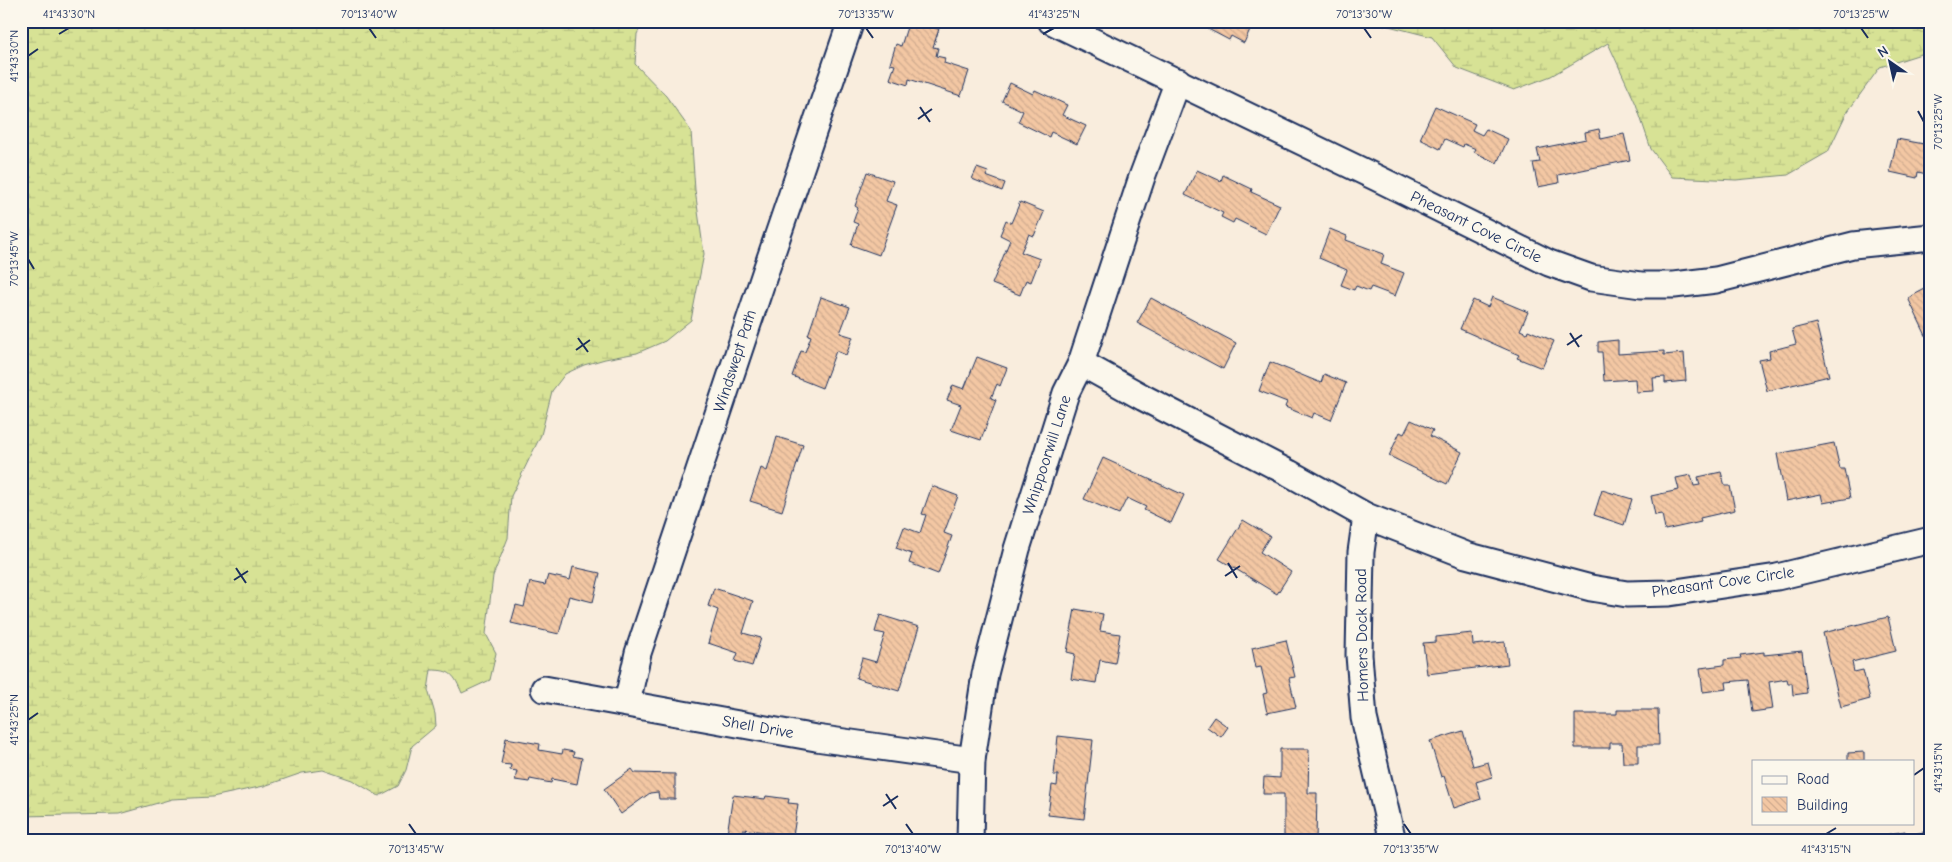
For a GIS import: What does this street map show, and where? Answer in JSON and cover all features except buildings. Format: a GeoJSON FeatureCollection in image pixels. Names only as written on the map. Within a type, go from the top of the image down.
{"type":"FeatureCollection","features":[{"type":"Feature","properties":{"kind":"street","name":"Windswept Path"},"geometry":{"type":"LineString","coordinates":[[627,703],[641,644],[766,270],[852,21]]}},
{"type":"Feature","properties":{"kind":"street","name":"Pheasant Cove Circle"},"geometry":{"type":"LineString","coordinates":[[1051,21],[1549,264],[1591,278],[1642,285],[1674,285],[1716,280],[1853,246],[1931,237]]}},
{"type":"Feature","properties":{"kind":"street","name":"Whippoorwill Lane"},"geometry":{"type":"LineString","coordinates":[[970,841],[972,760],[985,674],[1017,549],[1066,393],[1081,363],[1142,177],[1178,82]]}},
{"type":"Feature","properties":{"kind":"street","name":"Pheasant Cove Circle"},"geometry":{"type":"LineString","coordinates":[[1081,363],[1366,516],[1466,555],[1591,588],[1627,594],[1669,593],[1777,577],[1931,540]]}},
{"type":"Feature","properties":{"kind":"street","name":"Homers Dock Road"},"geometry":{"type":"LineString","coordinates":[[1366,516],[1361,552],[1359,654],[1364,709],[1378,783],[1393,841]]}},
{"type":"Feature","properties":{"kind":"street","name":"Shell Drive"},"geometry":{"type":"LineString","coordinates":[[544,689],[816,738],[972,760]]}},
{"type":"Feature","properties":{"kind":"green space"},"geometry":{"type":"Polygon","coordinates":[[[21,21],[644,21],[637,34],[635,64],[666,96],[691,131],[695,190],[704,254],[691,320],[665,341],[637,353],[584,365],[565,374],[552,391],[541,435],[511,496],[508,538],[493,576],[486,634],[496,653],[490,680],[462,693],[451,675],[444,671],[431,670],[428,690],[435,714],[436,726],[412,746],[406,770],[398,786],[379,796],[352,780],[323,770],[302,773],[264,786],[212,797],[172,799],[119,814],[21,816],[21,21]]]}},
{"type":"Feature","properties":{"kind":"green space"},"geometry":{"type":"Polygon","coordinates":[[[1369,21],[1931,21],[1931,55],[1924,53],[1880,67],[1846,114],[1828,152],[1788,175],[1736,180],[1672,177],[1651,149],[1636,104],[1608,43],[1551,76],[1514,90],[1457,68],[1432,37],[1369,21]]]}}]}
